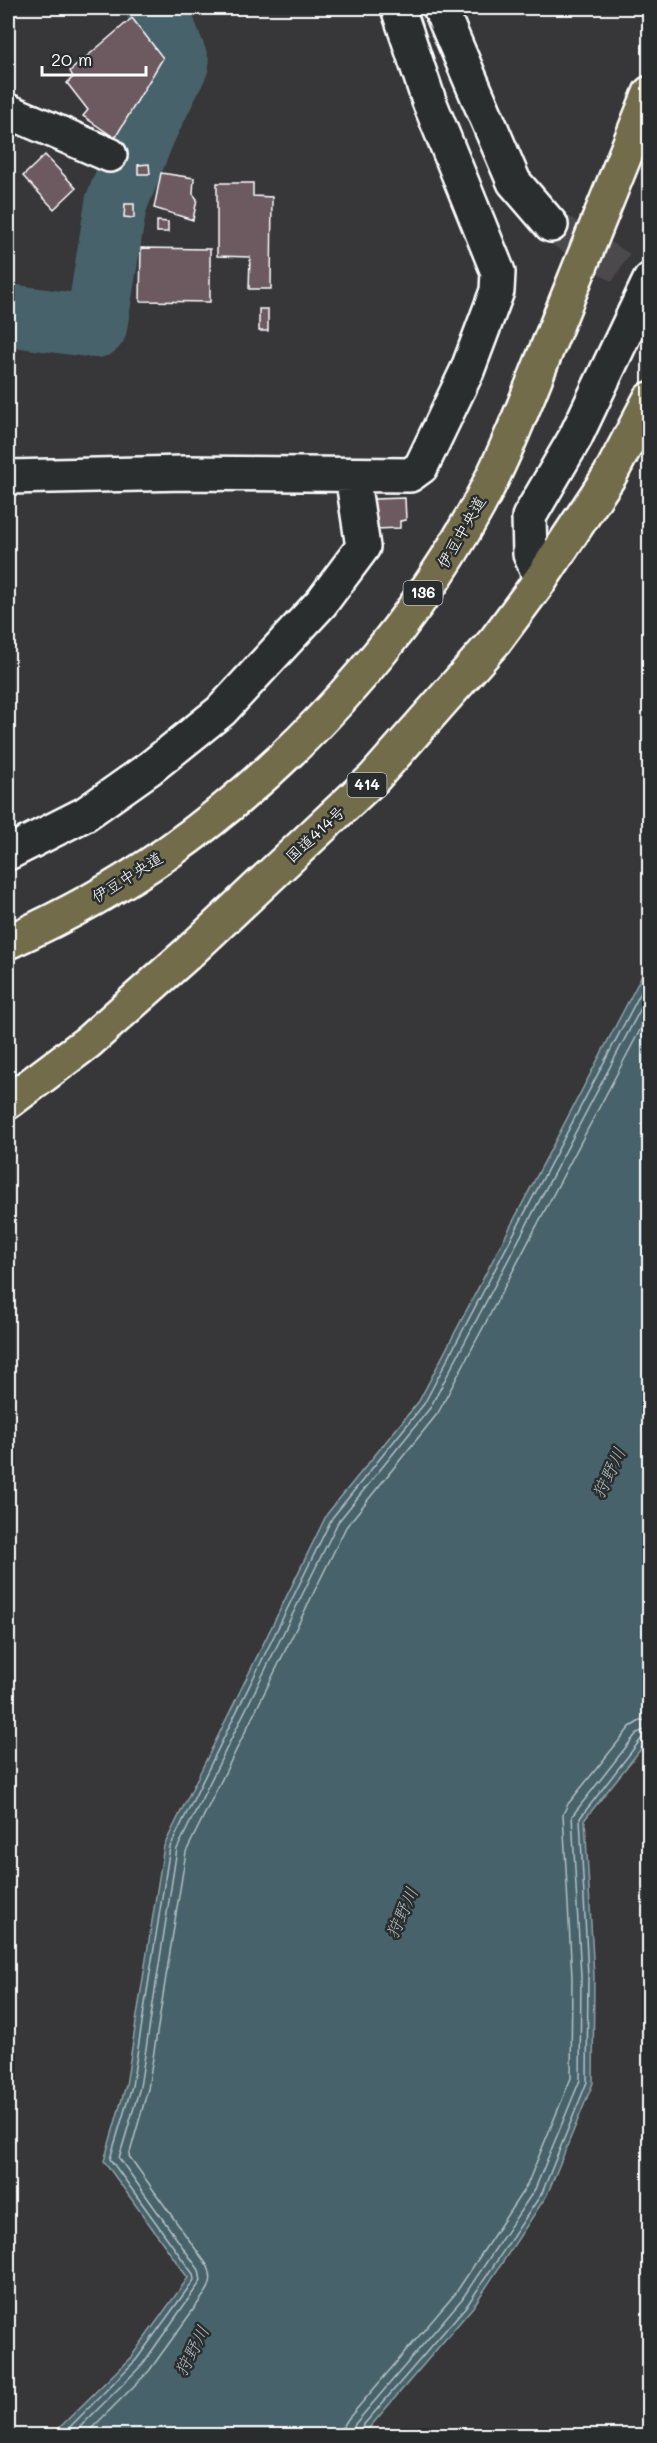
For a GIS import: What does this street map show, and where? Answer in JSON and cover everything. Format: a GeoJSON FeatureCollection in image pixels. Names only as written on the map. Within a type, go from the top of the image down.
{"type":"FeatureCollection","features":[{"type":"Feature","properties":{"kind":"highway","name":"伊豆中央道"},"geometry":{"type":"LineString","coordinates":[[8,942],[109,890],[167,853],[237,798],[302,739],[398,630],[439,571],[477,507],[510,440],[650,93]]}},
{"type":"Feature","properties":{"kind":"highway","name":"伊豆中央道"},"geometry":{"type":"LineString","coordinates":[[8,961],[117,908],[185,862],[248,813],[315,753],[370,694],[399,658],[454,582],[492,518],[527,448],[650,147]]}},
{"type":"Feature","properties":{"kind":"highway","name":"国道414号"},"geometry":{"type":"LineString","coordinates":[[8,1102],[88,1042],[188,953],[374,778],[495,641],[541,579],[610,475],[650,399]]}},
{"type":"Feature","properties":{"kind":"street"},"geometry":{"type":"LineString","coordinates":[[8,477],[185,473],[411,475],[421,467],[467,371],[497,291],[498,272],[429,101],[398,8]]}},
{"type":"Feature","properties":{"kind":"street"},"geometry":{"type":"LineString","coordinates":[[440,8],[514,182],[551,225]]}},
{"type":"Feature","properties":{"kind":"street"},"geometry":{"type":"LineString","coordinates":[[8,111],[110,155]]}},
{"type":"Feature","properties":{"kind":"street"},"geometry":{"type":"LineString","coordinates":[[541,579],[530,554],[529,517],[575,438],[642,279]]}},
{"type":"Feature","properties":{"kind":"street"},"geometry":{"type":"LineString","coordinates":[[8,854],[85,814],[150,768],[221,711],[322,602],[363,547],[352,475]]}},
{"type":"Feature","properties":{"kind":"water","name":"狩野川"},"geometry":{"type":"Polygon","coordinates":[[[649,962],[649,1739],[585,1819],[594,1976],[593,2083],[547,2195],[473,2307],[363,2435],[52,2435],[131,2357],[188,2278],[104,2161],[126,2085],[164,1846],[327,1514],[419,1401],[649,962]]]}},
{"type":"Feature","properties":{"kind":"building"},"geometry":{"type":"Polygon","coordinates":[[[132,18],[163,58],[115,138],[83,116],[88,110],[67,83],[73,77],[70,71],[132,18]]]}},
{"type":"Feature","properties":{"kind":"building"},"geometry":{"type":"Polygon","coordinates":[[[45,155],[76,188],[54,209],[23,176],[45,155]]]}},
{"type":"Feature","properties":{"kind":"building"},"geometry":{"type":"Polygon","coordinates":[[[149,164],[150,174],[138,174],[138,165],[149,164]]]}},
{"type":"Feature","properties":{"kind":"building"},"geometry":{"type":"Polygon","coordinates":[[[161,173],[194,178],[193,194],[197,199],[193,220],[154,208],[161,173]]]}},
{"type":"Feature","properties":{"kind":"building"},"geometry":{"type":"Polygon","coordinates":[[[217,183],[253,183],[253,196],[272,197],[271,289],[249,289],[250,257],[217,256],[217,183]]]}},
{"type":"Feature","properties":{"kind":"building"},"geometry":{"type":"Polygon","coordinates":[[[125,204],[134,204],[134,218],[124,217],[125,204]]]}},
{"type":"Feature","properties":{"kind":"building"},"geometry":{"type":"Polygon","coordinates":[[[157,221],[168,222],[168,232],[157,232],[157,221]]]}},
{"type":"Feature","properties":{"kind":"building"},"geometry":{"type":"Polygon","coordinates":[[[141,248],[210,249],[210,302],[140,301],[141,248]]]}},
{"type":"Feature","properties":{"kind":"building"},"geometry":{"type":"Polygon","coordinates":[[[259,309],[268,309],[268,331],[259,331],[259,309]]]}},
{"type":"Feature","properties":{"kind":"building"},"geometry":{"type":"Polygon","coordinates":[[[405,498],[406,520],[400,521],[400,528],[376,529],[374,499],[405,498]]]}},
{"type":"Feature","properties":{"kind":"waterway"},"geometry":{"type":"LineString","coordinates":[[8,315],[96,327],[116,204],[145,131],[178,64],[157,8]]}},
{"type":"Feature","properties":{"kind":"tunnel"},"geometry":{"type":"LineString","coordinates":[[551,225],[628,272]]}}]}
